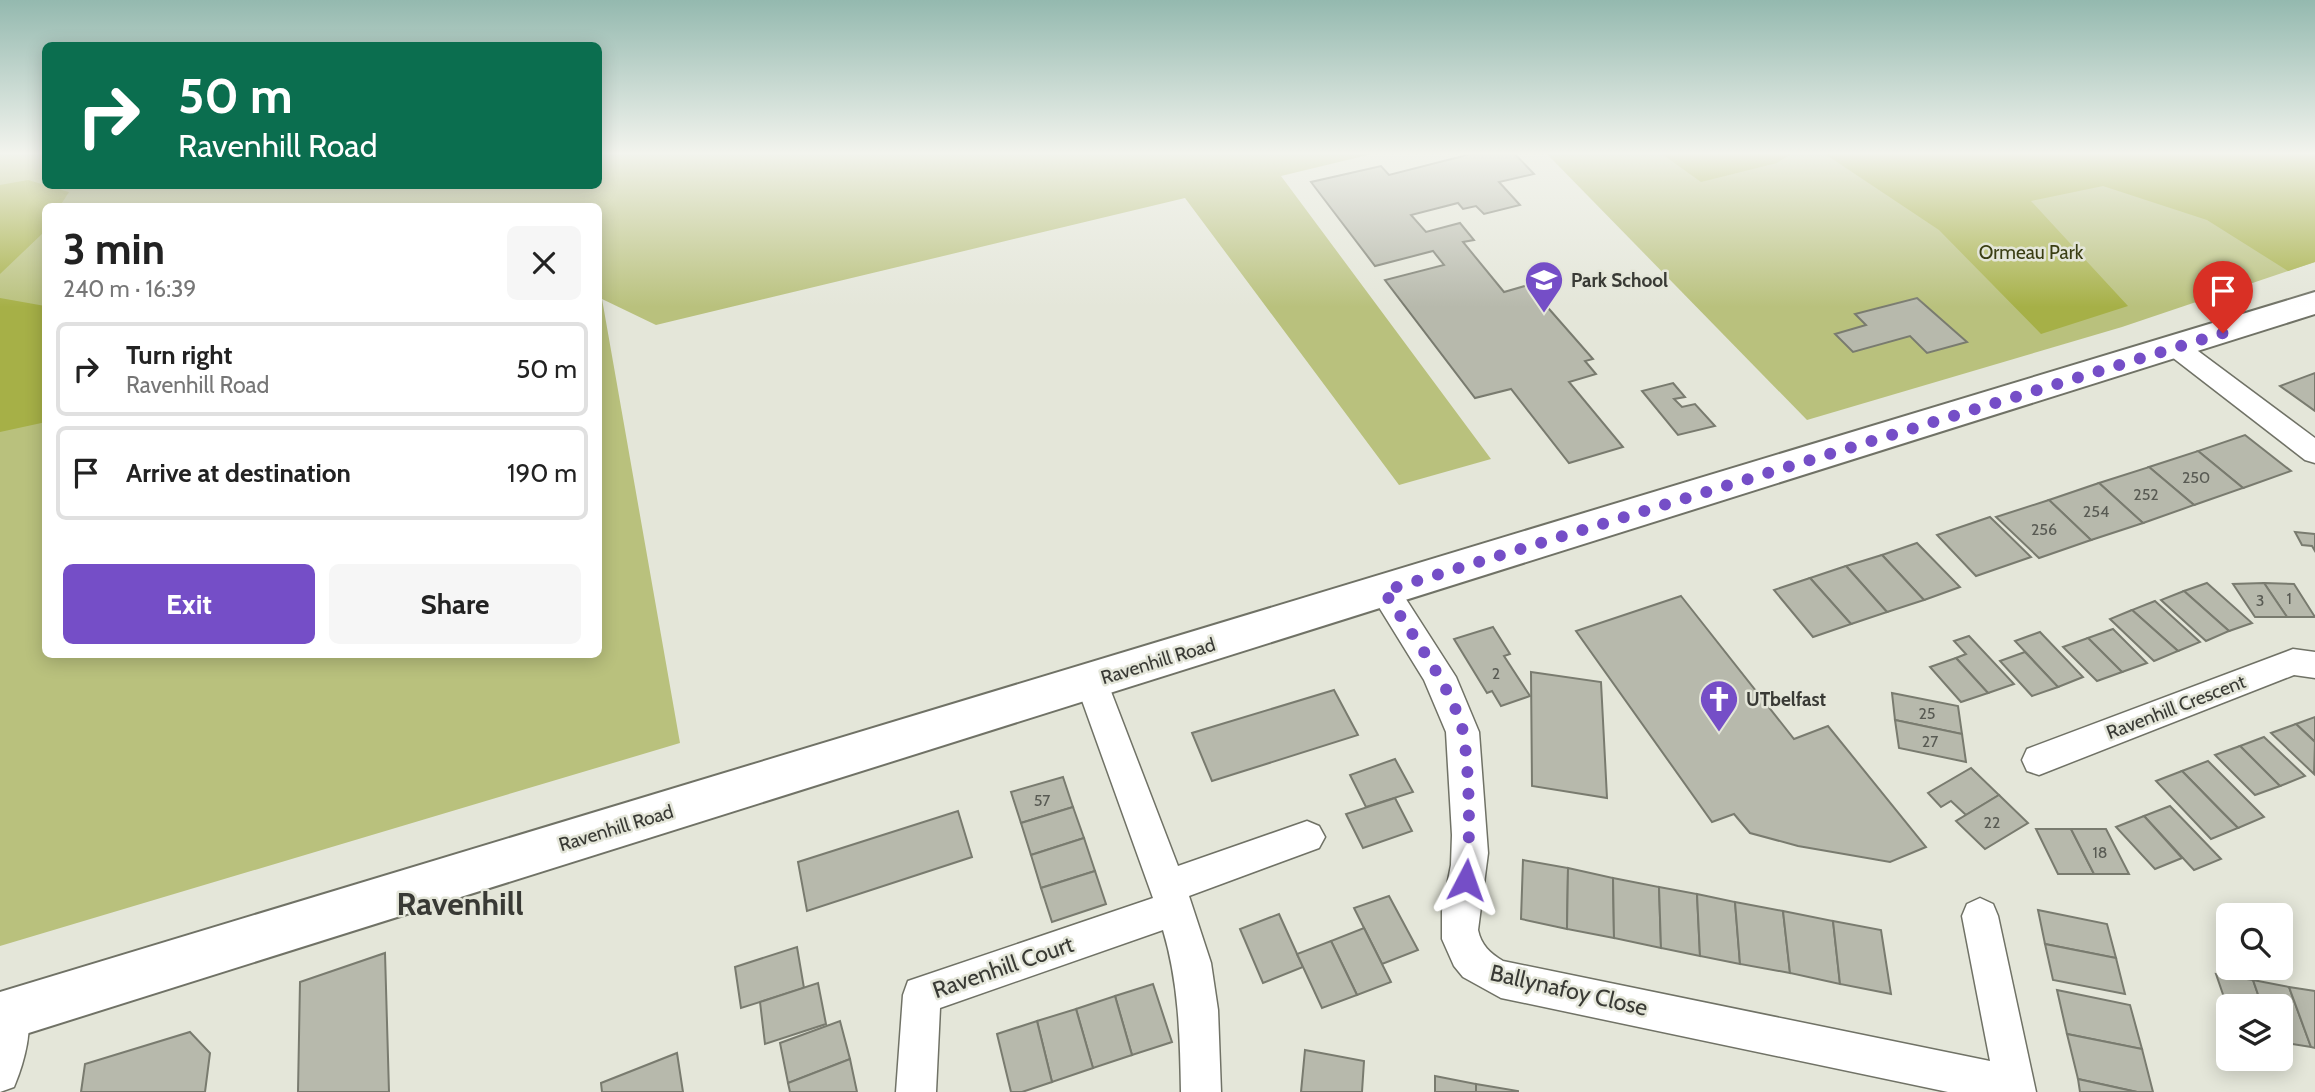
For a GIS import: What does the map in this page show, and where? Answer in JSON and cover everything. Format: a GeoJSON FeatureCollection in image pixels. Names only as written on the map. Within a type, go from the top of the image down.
{"type":"FeatureCollection","features":[{"type":"Feature","properties":{"kind":"main road","name":"Ravenhill Road"},"geometry":{"type":"LineString","coordinates":[[6,1015],[2177,348],[2315,303]]}},
{"type":"Feature","properties":{"kind":"street"},"geometry":{"type":"LineString","coordinates":[[2177,348],[2315,453]]}},
{"type":"Feature","properties":{"kind":"street","name":"Ballynafoy Close"},"geometry":{"type":"LineString","coordinates":[[1384,591],[1444,688],[1460,722],[1465,757],[1469,861],[1460,918],[1461,939],[1473,962],[1484,972],[1501,979],[2015,1089],[1980,916]]}},
{"type":"Feature","properties":{"kind":"street","name":"Ravenhill Crescent"},"geometry":{"type":"LineString","coordinates":[[2039,760],[2293,662],[2315,665]]}},
{"type":"Feature","properties":{"kind":"street"},"geometry":{"type":"LineString","coordinates":[[1091,681],[1172,897],[1192,963],[1199,1010],[1201,1092]]}},
{"type":"Feature","properties":{"kind":"street","name":"Ravenhill Court"},"geometry":{"type":"LineString","coordinates":[[916,1092],[922,995],[1172,897],[1307,837]]}},
{"type":"Feature","properties":{"kind":"street"},"geometry":{"type":"LineString","coordinates":[[0,1073],[6,1015]]}},
{"type":"Feature","properties":{"kind":"green space"},"geometry":{"type":"Polygon","coordinates":[[[0,205],[42,205],[42,658],[602,658],[602,299],[680,743],[0,946],[0,205]]]}},
{"type":"Feature","properties":{"kind":"green space"},"geometry":{"type":"Polygon","coordinates":[[[0,205],[42,205],[42,234],[0,274],[0,205]]]}},
{"type":"Feature","properties":{"kind":"green space"},"geometry":{"type":"Polygon","coordinates":[[[602,205],[1156,205],[656,325],[602,299],[602,205]]]}},
{"type":"Feature","properties":{"kind":"green space"},"geometry":{"type":"Polygon","coordinates":[[[1190,205],[1302,205],[1491,459],[1399,485],[1190,205]]]}},
{"type":"Feature","properties":{"kind":"green space","name":"Ormeau Park"},"geometry":{"type":"Polygon","coordinates":[[[1597,205],[2315,205],[2315,262],[2122,327],[1807,420],[1597,205]]]}},
{"type":"Feature","properties":{"kind":"green space","name":"Ormeau Park"},"geometry":{"type":"Polygon","coordinates":[[[1901,205],[2035,205],[2128,306],[2041,334],[1939,230],[1901,205]]]}},
{"type":"Feature","properties":{"kind":"green space"},"geometry":{"type":"Polygon","coordinates":[[[2161,205],[2315,205],[2315,262],[2288,271],[2207,220],[2161,205]]]}},
{"type":"Feature","properties":{"kind":"green space"},"geometry":{"type":"Polygon","coordinates":[[[0,298],[42,305],[42,423],[0,432],[0,298]]]}},
{"type":"Feature","properties":{"kind":"building"},"geometry":{"type":"Polygon","coordinates":[[[1328,205],[1450,205],[1411,215],[1426,232],[1460,223],[1474,240],[1463,242],[1504,292],[1528,285],[1593,359],[1585,361],[1596,374],[1569,382],[1623,447],[1569,463],[1511,389],[1475,398],[1385,280],[1444,265],[1433,251],[1375,266],[1328,205]]]}},
{"type":"Feature","properties":{"kind":"building"},"geometry":{"type":"Polygon","coordinates":[[[1460,205],[1520,205],[1484,214],[1476,206],[1463,209],[1460,205]]]}},
{"type":"Feature","properties":{"kind":"building"},"geometry":{"type":"Polygon","coordinates":[[[1917,298],[1967,342],[1927,353],[1910,336],[1853,352],[1835,334],[1866,325],[1855,314],[1917,298]]]}},
{"type":"Feature","properties":{"kind":"building"},"geometry":{"type":"Polygon","coordinates":[[[2315,373],[2315,411],[2280,386],[2315,373]]]}},
{"type":"Feature","properties":{"kind":"building"},"geometry":{"type":"Polygon","coordinates":[[[1673,383],[1685,397],[1674,399],[1682,407],[1695,404],[1715,426],[1678,435],[1642,391],[1673,383]]]}},
{"type":"Feature","properties":{"kind":"building"},"geometry":{"type":"Polygon","coordinates":[[[2245,435],[2291,471],[2243,488],[2198,451],[2245,435]]]}},
{"type":"Feature","properties":{"kind":"building"},"geometry":{"type":"Polygon","coordinates":[[[2198,451],[2243,488],[2194,505],[2149,467],[2198,451]]]}},
{"type":"Feature","properties":{"kind":"building"},"geometry":{"type":"Polygon","coordinates":[[[2149,467],[2194,505],[2143,523],[2099,483],[2149,467]]]}},
{"type":"Feature","properties":{"kind":"building"},"geometry":{"type":"Polygon","coordinates":[[[2099,483],[2143,523],[2091,540],[2049,500],[2099,483]]]}},
{"type":"Feature","properties":{"kind":"building"},"geometry":{"type":"Polygon","coordinates":[[[2049,500],[2091,540],[2039,558],[1996,517],[2049,500]]]}},
{"type":"Feature","properties":{"kind":"building"},"geometry":{"type":"Polygon","coordinates":[[[1990,517],[2031,557],[1976,576],[1937,535],[1990,517]]]}},
{"type":"Feature","properties":{"kind":"building"},"geometry":{"type":"Polygon","coordinates":[[[2295,532],[2315,534],[2315,551],[2312,546],[2302,545],[2295,532]]]}},
{"type":"Feature","properties":{"kind":"building"},"geometry":{"type":"Polygon","coordinates":[[[1917,543],[1960,587],[1924,600],[1882,555],[1917,543]]]}},
{"type":"Feature","properties":{"kind":"building"},"geometry":{"type":"Polygon","coordinates":[[[1882,555],[1924,600],[1887,612],[1846,566],[1882,555]]]}},
{"type":"Feature","properties":{"kind":"building"},"geometry":{"type":"Polygon","coordinates":[[[1846,566],[1887,612],[1851,624],[1810,578],[1846,566]]]}},
{"type":"Feature","properties":{"kind":"building"},"geometry":{"type":"Polygon","coordinates":[[[1810,578],[1851,624],[1813,637],[1774,590],[1810,578]]]}},
{"type":"Feature","properties":{"kind":"building"},"geometry":{"type":"Polygon","coordinates":[[[2207,583],[2252,623],[2229,631],[2184,591],[2207,583]]]}},
{"type":"Feature","properties":{"kind":"building"},"geometry":{"type":"Polygon","coordinates":[[[2264,583],[2294,584],[2315,617],[2287,617],[2264,583]]]}},
{"type":"Feature","properties":{"kind":"building"},"geometry":{"type":"Polygon","coordinates":[[[2264,583],[2287,617],[2255,617],[2233,584],[2264,583]]]}},
{"type":"Feature","properties":{"kind":"building"},"geometry":{"type":"Polygon","coordinates":[[[2184,591],[2229,631],[2206,641],[2161,600],[2184,591]]]}},
{"type":"Feature","properties":{"kind":"building","name":"UTbelfast"},"geometry":{"type":"Polygon","coordinates":[[[1681,596],[1794,739],[1828,726],[1926,847],[1890,862],[1798,846],[1750,833],[1734,814],[1712,822],[1576,631],[1681,596]]]}},
{"type":"Feature","properties":{"kind":"building"},"geometry":{"type":"Polygon","coordinates":[[[2155,601],[2200,642],[2178,651],[2132,610],[2155,601]]]}},
{"type":"Feature","properties":{"kind":"building"},"geometry":{"type":"Polygon","coordinates":[[[2132,610],[2178,651],[2154,661],[2110,619],[2132,610]]]}},
{"type":"Feature","properties":{"kind":"building"},"geometry":{"type":"Polygon","coordinates":[[[1493,627],[1510,654],[1504,656],[1530,696],[1501,706],[1492,691],[1487,693],[1454,639],[1493,627]]]}},
{"type":"Feature","properties":{"kind":"building"},"geometry":{"type":"Polygon","coordinates":[[[2113,629],[2147,663],[2122,672],[2088,638],[2113,629]]]}},
{"type":"Feature","properties":{"kind":"building"},"geometry":{"type":"Polygon","coordinates":[[[2040,632],[2083,677],[2058,687],[2015,641],[2040,632]]]}},
{"type":"Feature","properties":{"kind":"building"},"geometry":{"type":"Polygon","coordinates":[[[1969,636],[2014,684],[1988,693],[1956,658],[1966,654],[1954,641],[1969,636]]]}},
{"type":"Feature","properties":{"kind":"building"},"geometry":{"type":"Polygon","coordinates":[[[2088,638],[2122,672],[2097,681],[2063,647],[2088,638]]]}},
{"type":"Feature","properties":{"kind":"building"},"geometry":{"type":"Polygon","coordinates":[[[2025,652],[2058,687],[2032,696],[2000,661],[2025,652]]]}},
{"type":"Feature","properties":{"kind":"building"},"geometry":{"type":"Polygon","coordinates":[[[1956,658],[1988,693],[1961,702],[1930,667],[1956,658]]]}},
{"type":"Feature","properties":{"kind":"building"},"geometry":{"type":"Polygon","coordinates":[[[1531,672],[1601,682],[1607,798],[1532,786],[1531,672]]]}},
{"type":"Feature","properties":{"kind":"building"},"geometry":{"type":"Polygon","coordinates":[[[1334,690],[1358,735],[1212,781],[1192,733],[1334,690]]]}},
{"type":"Feature","properties":{"kind":"building"},"geometry":{"type":"Polygon","coordinates":[[[1892,693],[1958,706],[1962,734],[1895,720],[1892,693]]]}},
{"type":"Feature","properties":{"kind":"building"},"geometry":{"type":"Polygon","coordinates":[[[2315,717],[2315,742],[2296,724],[2315,717]]]}},
{"type":"Feature","properties":{"kind":"building"},"geometry":{"type":"Polygon","coordinates":[[[1895,720],[1962,734],[1966,762],[1899,748],[1895,720]]]}},
{"type":"Feature","properties":{"kind":"building"},"geometry":{"type":"Polygon","coordinates":[[[2296,724],[2315,742],[2314,774],[2271,733],[2296,724]]]}},
{"type":"Feature","properties":{"kind":"building"},"geometry":{"type":"Polygon","coordinates":[[[2264,737],[2305,776],[2280,786],[2240,746],[2264,737]]]}},
{"type":"Feature","properties":{"kind":"building"},"geometry":{"type":"Polygon","coordinates":[[[2240,746],[2280,786],[2255,795],[2215,755],[2240,746]]]}},
{"type":"Feature","properties":{"kind":"building"},"geometry":{"type":"Polygon","coordinates":[[[1395,759],[1413,792],[1366,807],[1350,775],[1395,759]]]}},
{"type":"Feature","properties":{"kind":"building"},"geometry":{"type":"Polygon","coordinates":[[[2208,761],[2264,817],[2238,828],[2182,771],[2208,761]]]}},
{"type":"Feature","properties":{"kind":"building"},"geometry":{"type":"Polygon","coordinates":[[[1971,768],[1999,795],[1966,815],[1951,801],[1941,807],[1928,793],[1971,768]]]}},
{"type":"Feature","properties":{"kind":"building"},"geometry":{"type":"Polygon","coordinates":[[[2182,771],[2238,828],[2211,839],[2156,781],[2182,771]]]}},
{"type":"Feature","properties":{"kind":"building"},"geometry":{"type":"Polygon","coordinates":[[[1063,777],[1073,807],[1021,823],[1011,792],[1063,777]]]}},
{"type":"Feature","properties":{"kind":"building"},"geometry":{"type":"Polygon","coordinates":[[[1999,795],[2028,823],[1985,849],[1956,821],[1999,795]]]}},
{"type":"Feature","properties":{"kind":"building"},"geometry":{"type":"Polygon","coordinates":[[[1395,798],[1412,831],[1363,848],[1346,814],[1395,798]]]}},
{"type":"Feature","properties":{"kind":"building"},"geometry":{"type":"Polygon","coordinates":[[[2170,806],[2221,859],[2194,870],[2144,816],[2170,806]]]}},
{"type":"Feature","properties":{"kind":"building"},"geometry":{"type":"Polygon","coordinates":[[[1073,807],[1084,838],[1031,855],[1021,823],[1073,807]]]}},
{"type":"Feature","properties":{"kind":"building"},"geometry":{"type":"Polygon","coordinates":[[[958,811],[972,857],[807,911],[798,862],[958,811]]]}},
{"type":"Feature","properties":{"kind":"building"},"geometry":{"type":"Polygon","coordinates":[[[2144,816],[2182,858],[2155,869],[2116,827],[2144,816]]]}},
{"type":"Feature","properties":{"kind":"building"},"geometry":{"type":"Polygon","coordinates":[[[2036,829],[2071,829],[2094,874],[2058,874],[2036,829]]]}},
{"type":"Feature","properties":{"kind":"building"},"geometry":{"type":"Polygon","coordinates":[[[2071,829],[2106,829],[2129,874],[2094,874],[2071,829]]]}},
{"type":"Feature","properties":{"kind":"building"},"geometry":{"type":"Polygon","coordinates":[[[1084,838],[1095,871],[1041,888],[1031,855],[1084,838]]]}},
{"type":"Feature","properties":{"kind":"building"},"geometry":{"type":"Polygon","coordinates":[[[1523,860],[1568,868],[1567,929],[1521,919],[1523,860]]]}},
{"type":"Feature","properties":{"kind":"building"},"geometry":{"type":"Polygon","coordinates":[[[1568,868],[1613,878],[1614,938],[1567,929],[1568,868]]]}},
{"type":"Feature","properties":{"kind":"building"},"geometry":{"type":"Polygon","coordinates":[[[1095,871],[1106,904],[1052,922],[1041,888],[1095,871]]]}},
{"type":"Feature","properties":{"kind":"building"},"geometry":{"type":"Polygon","coordinates":[[[1613,878],[1659,887],[1661,948],[1614,938],[1613,878]]]}},
{"type":"Feature","properties":{"kind":"building"},"geometry":{"type":"Polygon","coordinates":[[[1659,887],[1697,894],[1700,956],[1661,948],[1659,887]]]}},
{"type":"Feature","properties":{"kind":"building"},"geometry":{"type":"Polygon","coordinates":[[[1697,894],[1735,902],[1740,964],[1700,956],[1697,894]]]}},
{"type":"Feature","properties":{"kind":"building"},"geometry":{"type":"Polygon","coordinates":[[[1389,896],[1418,950],[1382,964],[1354,908],[1389,896]]]}},
{"type":"Feature","properties":{"kind":"building"},"geometry":{"type":"Polygon","coordinates":[[[1735,902],[1783,911],[1790,973],[1740,964],[1735,902]]]}},
{"type":"Feature","properties":{"kind":"building"},"geometry":{"type":"Polygon","coordinates":[[[2038,910],[2107,924],[2116,958],[2045,944],[2038,910]]]}},
{"type":"Feature","properties":{"kind":"building"},"geometry":{"type":"Polygon","coordinates":[[[1783,911],[1833,921],[1840,984],[1790,973],[1783,911]]]}},
{"type":"Feature","properties":{"kind":"building"},"geometry":{"type":"Polygon","coordinates":[[[1279,914],[1303,967],[1263,983],[1240,929],[1279,914]]]}},
{"type":"Feature","properties":{"kind":"building"},"geometry":{"type":"Polygon","coordinates":[[[1833,921],[1881,930],[1891,994],[1840,984],[1833,921]]]}},
{"type":"Feature","properties":{"kind":"building"},"geometry":{"type":"Polygon","coordinates":[[[1364,928],[1391,982],[1357,995],[1331,941],[1364,928]]]}},
{"type":"Feature","properties":{"kind":"building"},"geometry":{"type":"Polygon","coordinates":[[[1331,941],[1357,995],[1322,1008],[1297,954],[1331,941]]]}},
{"type":"Feature","properties":{"kind":"building"},"geometry":{"type":"Polygon","coordinates":[[[2045,944],[2116,958],[2125,994],[2053,980],[2045,944]]]}},
{"type":"Feature","properties":{"kind":"building"},"geometry":{"type":"Polygon","coordinates":[[[797,947],[804,988],[741,1008],[735,967],[797,947]]]}},
{"type":"Feature","properties":{"kind":"building"},"geometry":{"type":"Polygon","coordinates":[[[385,953],[389,1092],[298,1092],[300,982],[385,953]]]}},
{"type":"Feature","properties":{"kind":"building"},"geometry":{"type":"Polygon","coordinates":[[[2218,980],[2253,980],[2258,994],[2223,994],[2218,980]]]}},
{"type":"Feature","properties":{"kind":"building"},"geometry":{"type":"Polygon","coordinates":[[[2253,980],[2289,987],[2292,994],[2258,994],[2253,980]]]}},
{"type":"Feature","properties":{"kind":"building"},"geometry":{"type":"Polygon","coordinates":[[[818,983],[826,1024],[765,1044],[760,1002],[818,983]]]}},
{"type":"Feature","properties":{"kind":"building"},"geometry":{"type":"Polygon","coordinates":[[[1153,984],[1172,1042],[1132,1055],[1115,996],[1153,984]]]}},
{"type":"Feature","properties":{"kind":"building"},"geometry":{"type":"Polygon","coordinates":[[[2289,987],[2315,991],[2315,1048],[2311,1047],[2289,987]]]}},
{"type":"Feature","properties":{"kind":"building"},"geometry":{"type":"Polygon","coordinates":[[[2057,990],[2130,1005],[2142,1049],[2067,1034],[2057,990]]]}},
{"type":"Feature","properties":{"kind":"building"},"geometry":{"type":"Polygon","coordinates":[[[1115,996],[1132,1055],[1093,1068],[1076,1009],[1115,996]]]}},
{"type":"Feature","properties":{"kind":"building"},"geometry":{"type":"Polygon","coordinates":[[[2293,998],[2311,1047],[2293,1044],[2293,998]]]}},
{"type":"Feature","properties":{"kind":"building"},"geometry":{"type":"Polygon","coordinates":[[[1076,1009],[1093,1068],[1052,1082],[1037,1021],[1076,1009]]]}},
{"type":"Feature","properties":{"kind":"building"},"geometry":{"type":"Polygon","coordinates":[[[840,1021],[850,1059],[788,1083],[780,1043],[840,1021]]]}},
{"type":"Feature","properties":{"kind":"building"},"geometry":{"type":"Polygon","coordinates":[[[1037,1021],[1052,1082],[1022,1092],[1011,1092],[997,1034],[1037,1021]]]}},
{"type":"Feature","properties":{"kind":"building"},"geometry":{"type":"Polygon","coordinates":[[[190,1032],[210,1053],[205,1092],[81,1092],[85,1064],[190,1032]]]}},
{"type":"Feature","properties":{"kind":"building"},"geometry":{"type":"Polygon","coordinates":[[[2067,1034],[2142,1049],[2153,1092],[2137,1092],[2078,1079],[2067,1034]]]}},
{"type":"Feature","properties":{"kind":"building"},"geometry":{"type":"Polygon","coordinates":[[[1305,1050],[1364,1061],[1362,1092],[1301,1092],[1305,1050]]]}},
{"type":"Feature","properties":{"kind":"building"},"geometry":{"type":"Polygon","coordinates":[[[677,1053],[683,1092],[602,1092],[601,1083],[677,1053]]]}},
{"type":"Feature","properties":{"kind":"building"},"geometry":{"type":"Polygon","coordinates":[[[850,1059],[857,1092],[790,1092],[788,1083],[850,1059]]]}},
{"type":"Feature","properties":{"kind":"building"},"geometry":{"type":"Polygon","coordinates":[[[1435,1076],[1476,1084],[1476,1092],[1435,1092],[1435,1076]]]}},
{"type":"Feature","properties":{"kind":"building"},"geometry":{"type":"Polygon","coordinates":[[[2078,1079],[2137,1092],[2080,1092],[2078,1079]]]}},
{"type":"Feature","properties":{"kind":"building"},"geometry":{"type":"Polygon","coordinates":[[[1476,1084],[1518,1091],[1518,1092],[1476,1092],[1476,1084]]]}},
{"type":"Feature","properties":{"kind":"place","name":"Park School"},"geometry":{"type":"Point","coordinates":[1544,314]}},
{"type":"Feature","properties":{"kind":"place","name":"UTbelfast"},"geometry":{"type":"Point","coordinates":[1719,733]}},
{"type":"Feature","properties":{"kind":"district","name":"Ravenhill"},"geometry":{"type":"Point","coordinates":[460,903]}},
{"type":"Feature","properties":{"kind":"route"},"geometry":{"type":"LineString","coordinates":[[1466,880],[1469,861],[1465,757],[1460,722],[1444,688],[1384,591],[2223,333]]}}]}
